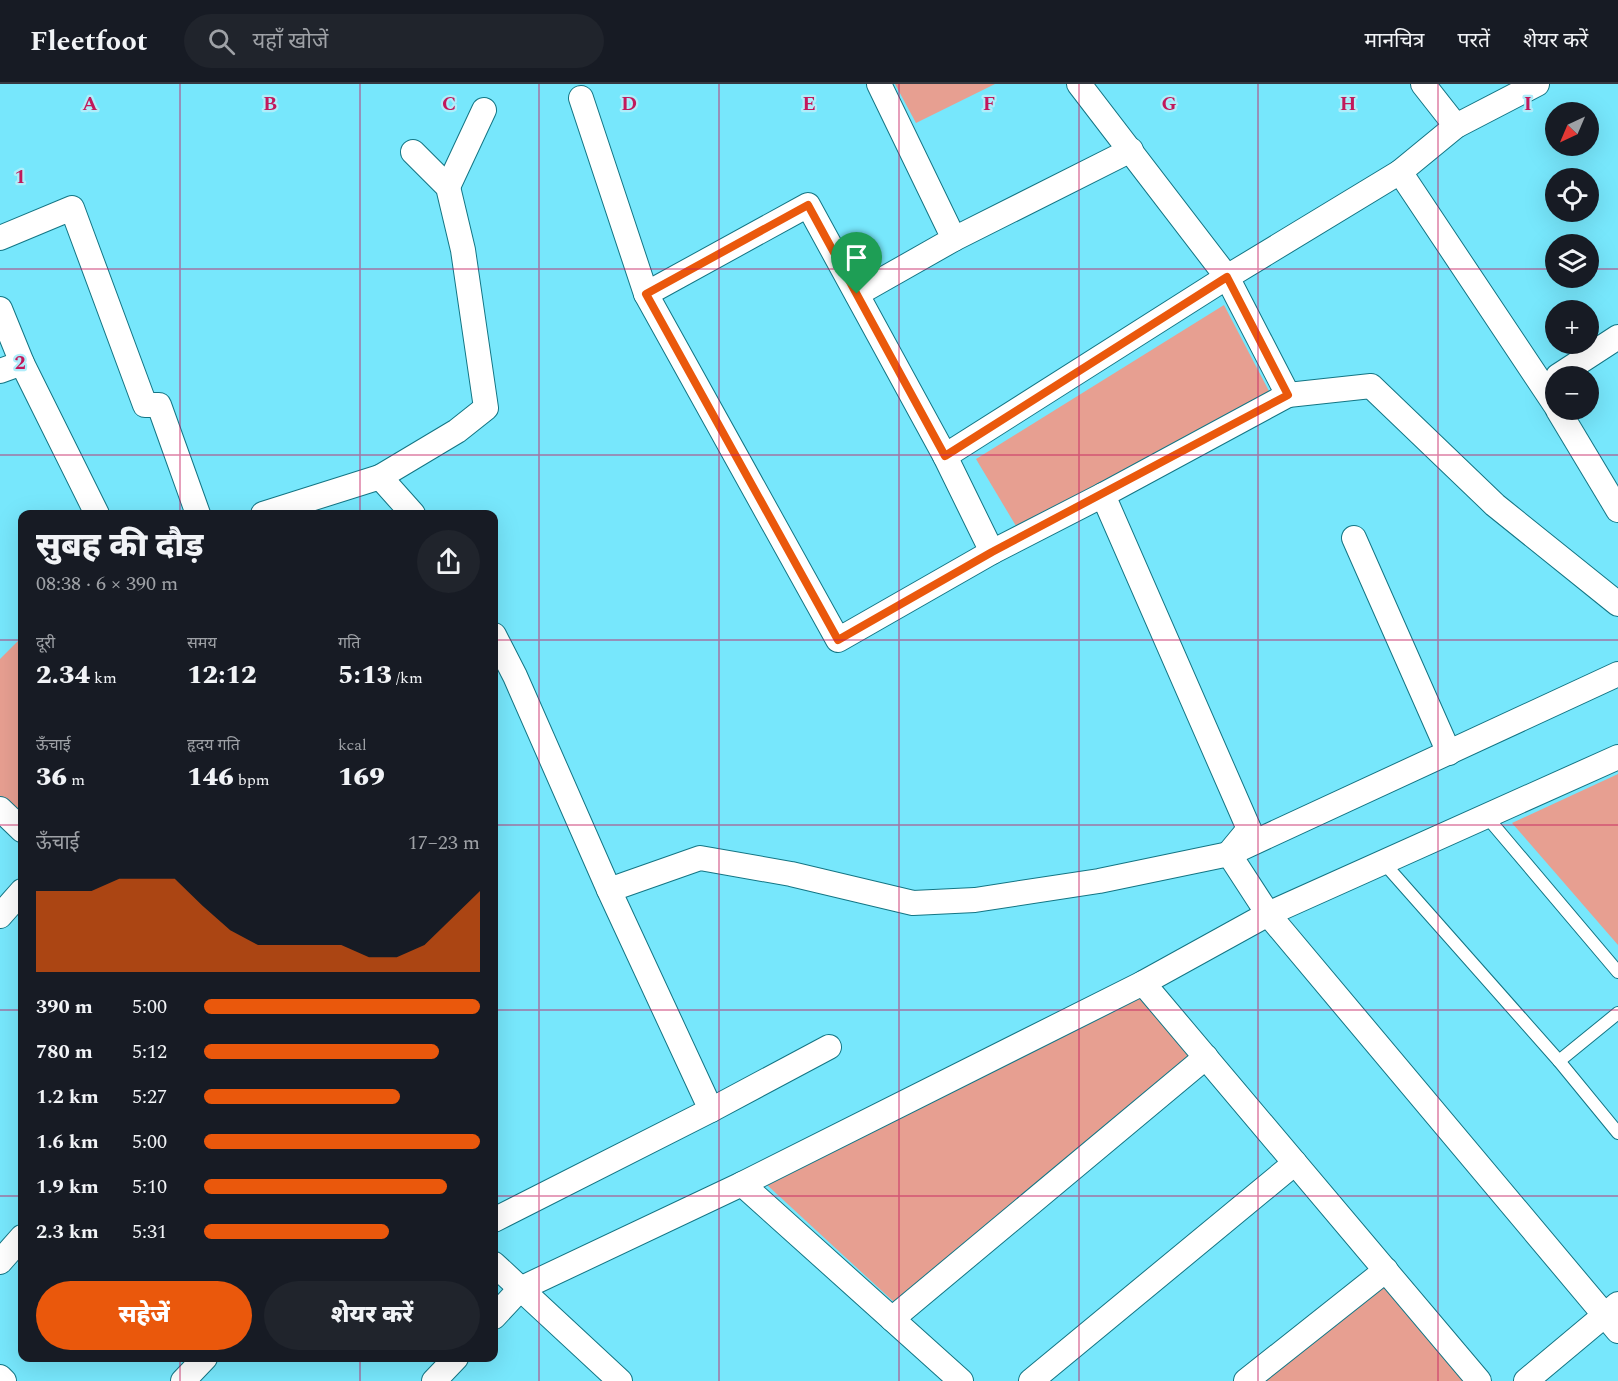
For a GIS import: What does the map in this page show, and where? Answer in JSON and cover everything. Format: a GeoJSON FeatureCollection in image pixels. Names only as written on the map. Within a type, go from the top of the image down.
{"type":"FeatureCollection","features":[{"type":"Feature","properties":{"kind":"street"},"geometry":{"type":"LineString","coordinates":[[879,84],[954,239]]}},
{"type":"Feature","properties":{"kind":"street"},"geometry":{"type":"LineString","coordinates":[[1079,84],[1227,277],[1288,395]]}},
{"type":"Feature","properties":{"kind":"street"},"geometry":{"type":"LineString","coordinates":[[1423,84],[1456,126]]}},
{"type":"Feature","properties":{"kind":"street"},"geometry":{"type":"LineString","coordinates":[[945,456],[1227,277],[1400,171],[1456,126],[1537,84]]}},
{"type":"Feature","properties":{"kind":"street"},"geometry":{"type":"LineString","coordinates":[[581,98],[646,294],[838,640],[992,552],[1288,395],[1371,386],[1495,505],[1618,604]]}},
{"type":"Feature","properties":{"kind":"street"},"geometry":{"type":"LineString","coordinates":[[448,187],[484,110]]}},
{"type":"Feature","properties":{"kind":"street"},"geometry":{"type":"LineString","coordinates":[[857,294],[954,239],[1131,150]]}},
{"type":"Feature","properties":{"kind":"street"},"geometry":{"type":"LineString","coordinates":[[276,510],[380,477],[457,430],[486,408],[463,250],[448,187],[413,152]]}},
{"type":"Feature","properties":{"kind":"street"},"geometry":{"type":"LineString","coordinates":[[1400,171],[1545,378]]}},
{"type":"Feature","properties":{"kind":"street"},"geometry":{"type":"LineString","coordinates":[[646,294],[808,205],[945,456],[992,552]]}},
{"type":"Feature","properties":{"kind":"street"},"geometry":{"type":"LineString","coordinates":[[0,238],[72,208],[145,405],[159,405],[197,510]]}},
{"type":"Feature","properties":{"kind":"street"},"geometry":{"type":"LineString","coordinates":[[0,309],[11,367],[95,510]]}},
{"type":"Feature","properties":{"kind":"street"},"geometry":{"type":"LineString","coordinates":[[1584,366],[1618,338]]}},
{"type":"Feature","properties":{"kind":"street"},"geometry":{"type":"LineString","coordinates":[[1570,420],[1618,510]]}},
{"type":"Feature","properties":{"kind":"street"},"geometry":{"type":"LineString","coordinates":[[380,477],[409,510]]}},
{"type":"Feature","properties":{"kind":"street"},"geometry":{"type":"LineString","coordinates":[[1102,495],[1249,829],[1229,854]]}},
{"type":"Feature","properties":{"kind":"street"},"geometry":{"type":"LineString","coordinates":[[1354,538],[1449,753]]}},
{"type":"Feature","properties":{"kind":"street"},"geometry":{"type":"LineString","coordinates":[[498,643],[711,1110]]}},
{"type":"Feature","properties":{"kind":"street"},"geometry":{"type":"LineString","coordinates":[[609,890],[700,858],[791,874],[913,903],[975,900],[1099,880],[1229,854],[1618,674]]}},
{"type":"Feature","properties":{"kind":"street"},"geometry":{"type":"LineString","coordinates":[[498,1313],[520,1289],[742,1184],[1143,983],[1268,914],[1618,757]]}},
{"type":"Feature","properties":{"kind":"street"},"geometry":{"type":"LineString","coordinates":[[0,809],[18,826]]}},
{"type":"Feature","properties":{"kind":"street"},"geometry":{"type":"LineString","coordinates":[[1229,854],[1268,914],[1614,1316],[1526,1381]]}},
{"type":"Feature","properties":{"kind":"street"},"geometry":{"type":"LineString","coordinates":[[0,916],[18,896]]}},
{"type":"Feature","properties":{"kind":"street"},"geometry":{"type":"LineString","coordinates":[[1143,983],[1479,1381]]}},
{"type":"Feature","properties":{"kind":"street"},"geometry":{"type":"LineString","coordinates":[[498,1218],[711,1110],[828,1047]]}},
{"type":"Feature","properties":{"kind":"street"},"geometry":{"type":"LineString","coordinates":[[892,1319],[1206,1057]]}},
{"type":"Feature","properties":{"kind":"street"},"geometry":{"type":"LineString","coordinates":[[1031,1381],[1295,1163]]}},
{"type":"Feature","properties":{"kind":"street"},"geometry":{"type":"LineString","coordinates":[[742,1184],[961,1381]]}},
{"type":"Feature","properties":{"kind":"street"},"geometry":{"type":"LineString","coordinates":[[0,1262],[18,1242]]}},
{"type":"Feature","properties":{"kind":"street"},"geometry":{"type":"LineString","coordinates":[[498,1268],[620,1381]]}},
{"type":"Feature","properties":{"kind":"street"},"geometry":{"type":"LineString","coordinates":[[1246,1381],[1386,1270]]}},
{"type":"Feature","properties":{"kind":"street"},"geometry":{"type":"LineString","coordinates":[[183,1381],[202,1362]]}},
{"type":"Feature","properties":{"kind":"street"},"geometry":{"type":"LineString","coordinates":[[434,1381],[452,1362]]}},
{"type":"Feature","properties":{"kind":"street"},"geometry":{"type":"LineString","coordinates":[[0,1377],[4,1381]]}},
{"type":"Feature","properties":{"kind":"lane"},"geometry":{"type":"LineString","coordinates":[[1486,816],[1618,972]]}},
{"type":"Feature","properties":{"kind":"lane"},"geometry":{"type":"LineString","coordinates":[[1383,862],[1559,1061],[1618,1133]]}},
{"type":"Feature","properties":{"kind":"lane"},"geometry":{"type":"LineString","coordinates":[[1559,1061],[1618,1013]]}},
{"type":"Feature","properties":{"kind":"shaded area"},"geometry":{"type":"Polygon","coordinates":[[[895,84],[995,84],[916,123],[895,84]]]}},
{"type":"Feature","properties":{"kind":"shaded area"},"geometry":{"type":"Polygon","coordinates":[[[1224,305],[1270,393],[1019,531],[976,459],[1224,305]]]}},
{"type":"Feature","properties":{"kind":"shaded area"},"geometry":{"type":"Polygon","coordinates":[[[18,641],[18,813],[0,797],[0,659],[18,641]]]}},
{"type":"Feature","properties":{"kind":"shaded area"},"geometry":{"type":"Polygon","coordinates":[[[1618,774],[1618,945],[1512,823],[1618,774]]]}},
{"type":"Feature","properties":{"kind":"shaded area"},"geometry":{"type":"Polygon","coordinates":[[[1146,987],[1192,1055],[895,1303],[766,1184],[1146,987]]]}},
{"type":"Feature","properties":{"kind":"shaded area"},"geometry":{"type":"Polygon","coordinates":[[[1377,1278],[1464,1381],[1256,1381],[1377,1278]]]}},
{"type":"Feature","properties":{"kind":"route"},"geometry":{"type":"LineString","coordinates":[[808,205],[857,294],[945,456],[1227,277],[1288,395],[992,552],[838,640],[646,294],[808,205]]}}]}
